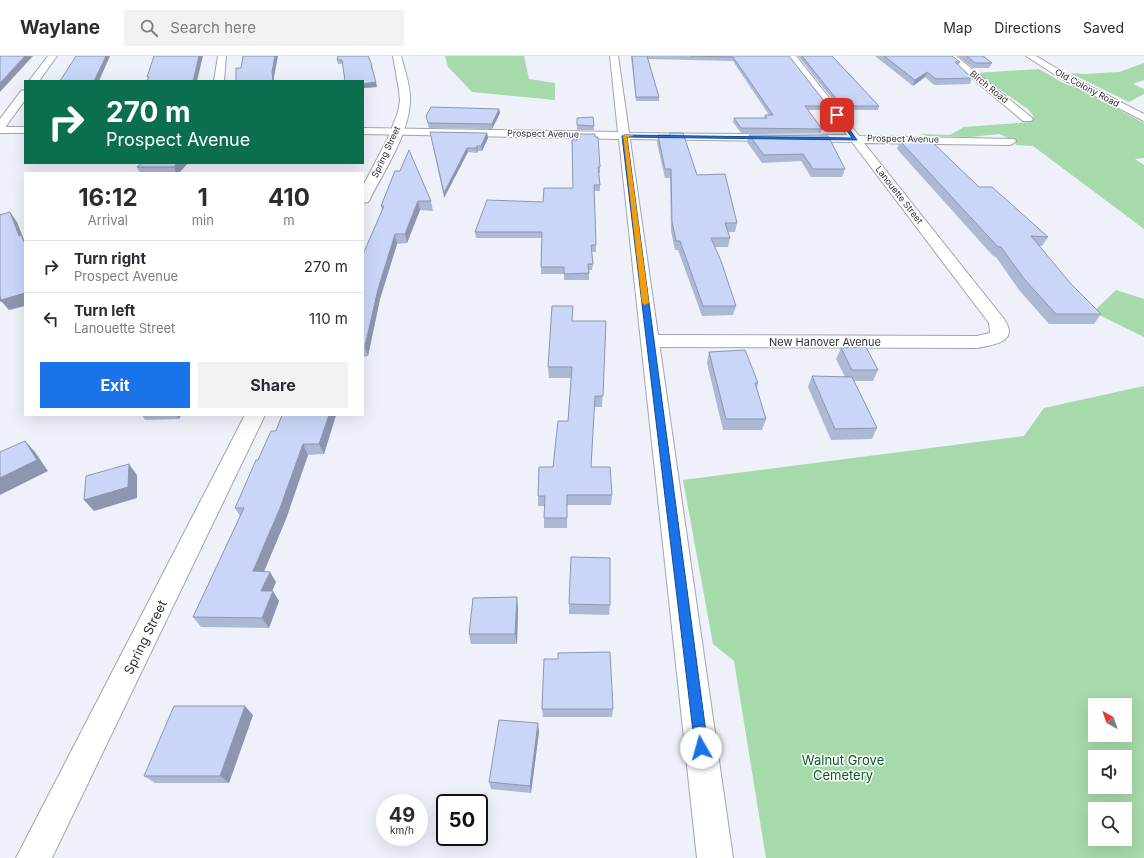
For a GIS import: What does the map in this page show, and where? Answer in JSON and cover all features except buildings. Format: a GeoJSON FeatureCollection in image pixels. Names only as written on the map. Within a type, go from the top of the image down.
{"type":"FeatureCollection","features":[{"type":"Feature","properties":{"kind":"street"},"geometry":{"type":"LineString","coordinates":[[35,80],[53,56]]}},
{"type":"Feature","properties":{"kind":"street"},"geometry":{"type":"LineString","coordinates":[[219,80],[222,56]]}},
{"type":"Feature","properties":{"kind":"street","name":"Spring Street"},"geometry":{"type":"LineString","coordinates":[[364,197],[397,132],[403,114],[405,102],[404,90],[396,56]]}},
{"type":"Feature","properties":{"kind":"street"},"geometry":{"type":"LineString","coordinates":[[614,56],[715,858]]}},
{"type":"Feature","properties":{"kind":"street","name":"Lanouette Street"},"geometry":{"type":"LineString","coordinates":[[791,56],[998,322],[999,336]]}},
{"type":"Feature","properties":{"kind":"street","name":"Birch Road"},"geometry":{"type":"LineString","coordinates":[[950,56],[1027,118]]}},
{"type":"Feature","properties":{"kind":"street","name":"Old Colony Road"},"geometry":{"type":"LineString","coordinates":[[1030,56],[1063,76],[1144,118]]}},
{"type":"Feature","properties":{"kind":"street"},"geometry":{"type":"LineString","coordinates":[[0,128],[24,94]]}},
{"type":"Feature","properties":{"kind":"street"},"geometry":{"type":"LineString","coordinates":[[0,128],[24,130]]}},
{"type":"Feature","properties":{"kind":"street","name":"Prospect Avenue"},"geometry":{"type":"LineString","coordinates":[[364,131],[1010,141]]}},
{"type":"Feature","properties":{"kind":"street","name":"New Hanover Avenue"},"geometry":{"type":"LineString","coordinates":[[650,341],[977,342],[990,340],[999,336]]}},
{"type":"Feature","properties":{"kind":"street","name":"Spring Street"},"geometry":{"type":"LineString","coordinates":[[34,858],[255,416]]}},
{"type":"Feature","properties":{"kind":"green space"},"geometry":{"type":"Polygon","coordinates":[[[445,56],[524,56],[529,79],[555,83],[555,100],[472,92],[448,67],[445,56]]]}},
{"type":"Feature","properties":{"kind":"green space"},"geometry":{"type":"Polygon","coordinates":[[[1144,63],[1144,80],[1133,84],[1144,89],[1144,94],[1129,102],[1070,73],[1085,74],[1119,72],[1144,63]]]}},
{"type":"Feature","properties":{"kind":"green space"},"geometry":{"type":"Polygon","coordinates":[[[1039,69],[1063,83],[1079,89],[1144,123],[1144,158],[1135,159],[1144,165],[1144,229],[1033,146],[1016,145],[1016,141],[999,134],[971,137],[927,136],[921,134],[950,135],[964,127],[1031,122],[1034,117],[1029,110],[976,73],[1039,69]]]}},
{"type":"Feature","properties":{"kind":"green space"},"geometry":{"type":"Polygon","coordinates":[[[1116,290],[1144,299],[1144,337],[1093,312],[1116,290]]]}},
{"type":"Feature","properties":{"kind":"green space","name":"Walnut Grove Cemetery"},"geometry":{"type":"Polygon","coordinates":[[[1144,386],[1144,858],[766,858],[734,661],[713,644],[683,480],[1024,436],[1044,408],[1144,386]]]}},
{"type":"Feature","properties":{"kind":"slow traffic"},"geometry":{"type":"LineString","coordinates":[[632,136],[624,136],[645,303]]}},
{"type":"Feature","properties":{"kind":"route"},"geometry":{"type":"LineString","coordinates":[[701,748],[624,136],[856,139],[837,115]]}}]}
